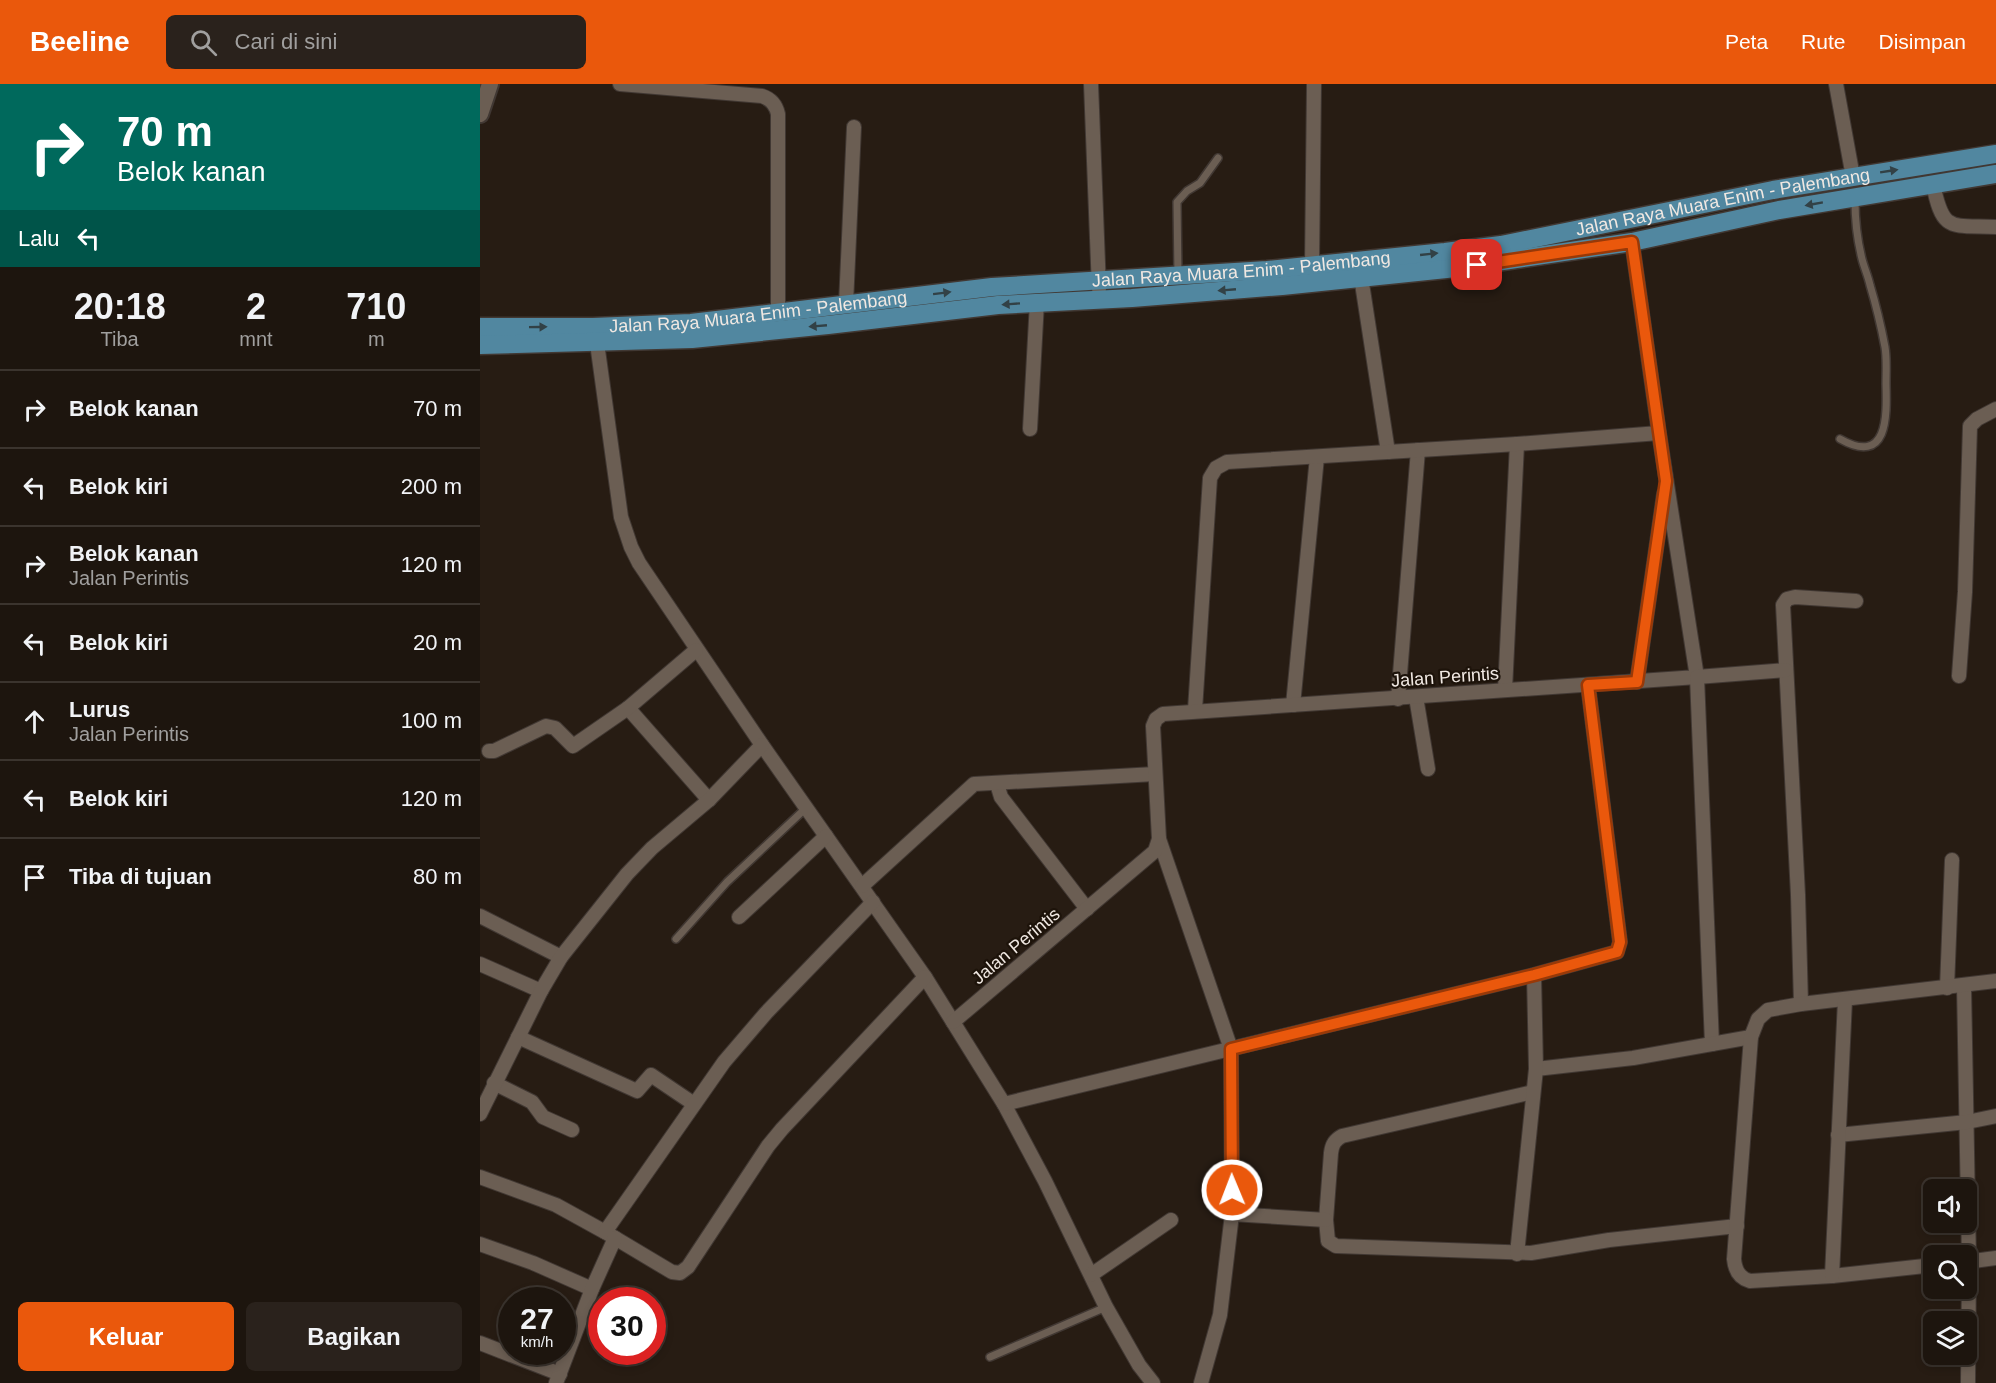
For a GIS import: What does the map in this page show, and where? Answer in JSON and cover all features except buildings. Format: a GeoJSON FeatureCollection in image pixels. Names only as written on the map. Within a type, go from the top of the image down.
{"type":"FeatureCollection","features":[{"type":"Feature","properties":{"kind":"main road","name":"Jalan Raya Muara Enim - Palembang"},"geometry":{"type":"LineString","coordinates":[[480,327],[593,327],[691,323],[992,287],[1312,266],[1501,244],[1773,190],[1996,154]]}},
{"type":"Feature","properties":{"kind":"main road","name":"Jalan Raya Muara Enim - Palembang"},"geometry":{"type":"LineString","coordinates":[[480,345],[692,339],[1037,302],[1282,286],[1456,268],[1632,242],[1779,210],[1996,174]]}},
{"type":"Feature","properties":{"kind":"main road"},"geometry":{"type":"LineString","coordinates":[[1661,212],[1668,234]]}},
{"type":"Feature","properties":{"kind":"street"},"geometry":{"type":"LineString","coordinates":[[480,114],[490,84]]}},
{"type":"Feature","properties":{"kind":"street"},"geometry":{"type":"LineString","coordinates":[[620,84],[655,85],[762,96],[775,105],[778,114],[778,314]]}},
{"type":"Feature","properties":{"kind":"street"},"geometry":{"type":"LineString","coordinates":[[1091,84],[1099,299]]}},
{"type":"Feature","properties":{"kind":"street"},"geometry":{"type":"LineString","coordinates":[[1312,266],[1314,84]]}},
{"type":"Feature","properties":{"kind":"street"},"geometry":{"type":"LineString","coordinates":[[1836,84],[1853,177]]}},
{"type":"Feature","properties":{"kind":"street"},"geometry":{"type":"LineString","coordinates":[[846,304],[854,127]]}},
{"type":"Feature","properties":{"kind":"street"},"geometry":{"type":"LineString","coordinates":[[1933,184],[1942,217],[1949,222],[1956,225],[1996,227]]}},
{"type":"Feature","properties":{"kind":"street"},"geometry":{"type":"LineString","coordinates":[[1632,242],[1697,677],[1712,1044]]}},
{"type":"Feature","properties":{"kind":"street"},"geometry":{"type":"LineString","coordinates":[[1361,277],[1388,452]]}},
{"type":"Feature","properties":{"kind":"street"},"geometry":{"type":"LineString","coordinates":[[1030,429],[1037,302]]}},
{"type":"Feature","properties":{"kind":"street"},"geometry":{"type":"LineString","coordinates":[[597,343],[621,517],[639,563],[696,650],[925,976],[1004,1104],[1045,1181],[1106,1307],[1139,1365],[1153,1383]]}},
{"type":"Feature","properties":{"kind":"street"},"geometry":{"type":"LineString","coordinates":[[1959,676],[1965,592],[1970,426],[1977,419],[1996,409]]}},
{"type":"Feature","properties":{"kind":"street"},"geometry":{"type":"LineString","coordinates":[[1195,710],[1211,474],[1219,465],[1227,462],[1659,433]]}},
{"type":"Feature","properties":{"kind":"street"},"geometry":{"type":"LineString","coordinates":[[1505,690],[1517,444]]}},
{"type":"Feature","properties":{"kind":"street"},"geometry":{"type":"LineString","coordinates":[[1398,699],[1418,450]]}},
{"type":"Feature","properties":{"kind":"street"},"geometry":{"type":"LineString","coordinates":[[1293,705],[1317,457]]}},
{"type":"Feature","properties":{"kind":"street"},"geometry":{"type":"LineString","coordinates":[[1637,682],[1666,481]]}},
{"type":"Feature","properties":{"kind":"street"},"geometry":{"type":"LineString","coordinates":[[1801,1004],[1798,895],[1782,612],[1787,599],[1795,597],[1856,601]]}},
{"type":"Feature","properties":{"kind":"street"},"geometry":{"type":"LineString","coordinates":[[489,751],[494,751],[546,726],[555,728],[573,746],[628,708],[696,650]]}},
{"type":"Feature","properties":{"kind":"street","name":"Jalan Perintis"},"geometry":{"type":"LineString","coordinates":[[953,1022],[1150,856],[1158,845],[1160,839],[1154,722],[1163,714],[1786,670]]}},
{"type":"Feature","properties":{"kind":"street"},"geometry":{"type":"LineString","coordinates":[[1004,1104],[1534,975],[1617,952],[1620,942],[1588,685]]}},
{"type":"Feature","properties":{"kind":"street"},"geometry":{"type":"LineString","coordinates":[[1416,697],[1428,769]]}},
{"type":"Feature","properties":{"kind":"street"},"geometry":{"type":"LineString","coordinates":[[628,708],[709,800]]}},
{"type":"Feature","properties":{"kind":"street"},"geometry":{"type":"LineString","coordinates":[[480,1114],[541,991],[561,957],[627,874],[652,848],[709,800],[762,745]]}},
{"type":"Feature","properties":{"kind":"street"},"geometry":{"type":"LineString","coordinates":[[862,886],[971,786],[982,783],[1155,774]]}},
{"type":"Feature","properties":{"kind":"street"},"geometry":{"type":"LineString","coordinates":[[997,784],[1001,797],[1087,909]]}},
{"type":"Feature","properties":{"kind":"street"},"geometry":{"type":"LineString","coordinates":[[739,917],[826,836]]}},
{"type":"Feature","properties":{"kind":"street"},"geometry":{"type":"LineString","coordinates":[[1160,839],[1231,1049],[1232,1214],[1220,1316],[1201,1383]]}},
{"type":"Feature","properties":{"kind":"street"},"geometry":{"type":"LineString","coordinates":[[1947,988],[1952,860]]}},
{"type":"Feature","properties":{"kind":"street"},"geometry":{"type":"LineString","coordinates":[[593,1287],[610,1235],[694,1104],[734,1048],[873,902]]}},
{"type":"Feature","properties":{"kind":"street"},"geometry":{"type":"LineString","coordinates":[[480,916],[561,957]]}},
{"type":"Feature","properties":{"kind":"street"},"geometry":{"type":"LineString","coordinates":[[480,964],[541,991]]}},
{"type":"Feature","properties":{"kind":"street"},"geometry":{"type":"LineString","coordinates":[[1517,1254],[1536,1069],[1534,975]]}},
{"type":"Feature","properties":{"kind":"street"},"geometry":{"type":"LineString","coordinates":[[480,1177],[544,1200],[610,1235],[672,1272],[683,1272],[768,1146],[925,976]]}},
{"type":"Feature","properties":{"kind":"street"},"geometry":{"type":"LineString","coordinates":[[1923,1266],[1832,1276],[1750,1281],[1744,1279],[1736,1270],[1737,1226],[1751,1037],[1758,1019],[1768,1010],[1996,981]]}},
{"type":"Feature","properties":{"kind":"street"},"geometry":{"type":"LineString","coordinates":[[1964,986],[1968,1245]]}},
{"type":"Feature","properties":{"kind":"street"},"geometry":{"type":"LineString","coordinates":[[1832,1276],[1845,1000]]}},
{"type":"Feature","properties":{"kind":"street"},"geometry":{"type":"LineString","coordinates":[[518,1037],[638,1091],[651,1075],[694,1104]]}},
{"type":"Feature","properties":{"kind":"street"},"geometry":{"type":"LineString","coordinates":[[1536,1069],[1633,1058],[1751,1037]]}},
{"type":"Feature","properties":{"kind":"street"},"geometry":{"type":"LineString","coordinates":[[494,1083],[532,1102],[543,1117],[572,1130]]}},
{"type":"Feature","properties":{"kind":"street"},"geometry":{"type":"LineString","coordinates":[[1533,1092],[1342,1136],[1336,1140],[1331,1148],[1326,1239],[1331,1245],[1336,1246],[1517,1254],[1609,1240],[1737,1226]]}},
{"type":"Feature","properties":{"kind":"street"},"geometry":{"type":"LineString","coordinates":[[1838,1135],[1966,1122],[1996,1116]]}},
{"type":"Feature","properties":{"kind":"street"},"geometry":{"type":"LineString","coordinates":[[1232,1214],[1326,1220]]}},
{"type":"Feature","properties":{"kind":"street"},"geometry":{"type":"LineString","coordinates":[[1091,1275],[1171,1220]]}},
{"type":"Feature","properties":{"kind":"street"},"geometry":{"type":"LineString","coordinates":[[480,1244],[533,1263],[588,1287]]}},
{"type":"Feature","properties":{"kind":"street"},"geometry":{"type":"LineString","coordinates":[[1977,1261],[1996,1258]]}},
{"type":"Feature","properties":{"kind":"street"},"geometry":{"type":"LineString","coordinates":[[480,1343],[558,1378],[588,1299]]}},
{"type":"Feature","properties":{"kind":"street"},"geometry":{"type":"LineString","coordinates":[[1968,1299],[1968,1383]]}},
{"type":"Feature","properties":{"kind":"lane"},"geometry":{"type":"LineString","coordinates":[[1178,275],[1177,202],[1187,191],[1200,183],[1218,158]]}},
{"type":"Feature","properties":{"kind":"lane"},"geometry":{"type":"LineString","coordinates":[[1840,439],[1863,449],[1880,437],[1887,418],[1885,350],[1871,287],[1862,259],[1855,220],[1855,197]]}},
{"type":"Feature","properties":{"kind":"lane"},"geometry":{"type":"LineString","coordinates":[[676,939],[727,882],[806,808]]}},
{"type":"Feature","properties":{"kind":"lane"},"geometry":{"type":"LineString","coordinates":[[990,1357],[1106,1307]]}},
{"type":"Feature","properties":{"kind":"route"},"geometry":{"type":"LineString","coordinates":[[1232,1190],[1231,1049],[1534,975],[1617,952],[1620,942],[1588,685],[1637,682],[1666,481],[1632,242],[1477,265]]}}]}
